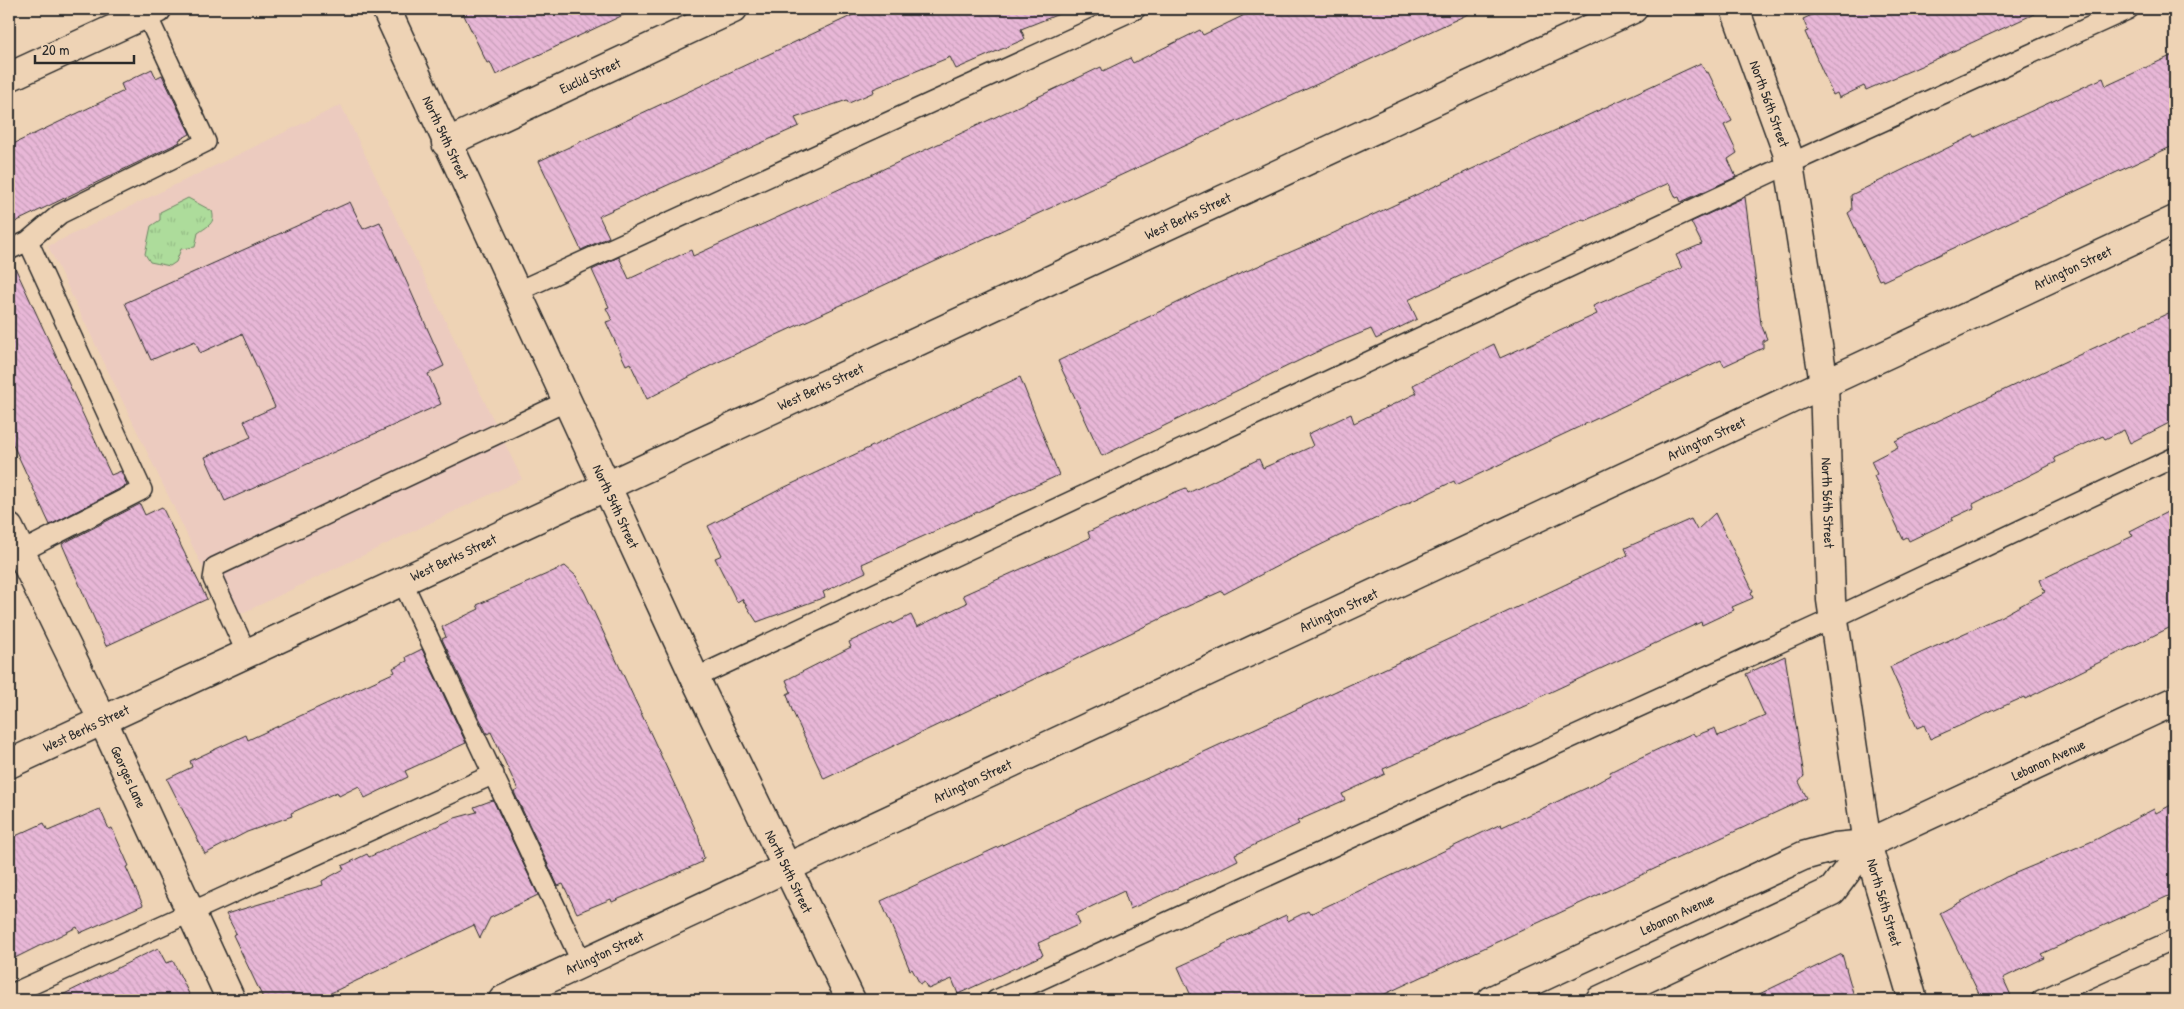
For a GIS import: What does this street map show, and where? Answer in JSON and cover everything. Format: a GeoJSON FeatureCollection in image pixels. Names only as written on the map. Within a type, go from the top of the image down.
{"type":"FeatureCollection","features":[{"type":"Feature","properties":{"kind":"street","name":"North 54th Street"},"geometry":{"type":"LineString","coordinates":[[386,9],[446,143],[608,487],[694,678],[851,1000]]}},
{"type":"Feature","properties":{"kind":"street","name":"Euclid Street"},"geometry":{"type":"LineString","coordinates":[[446,143],[733,9]]}},
{"type":"Feature","properties":{"kind":"street","name":"West Berks Street"},"geometry":{"type":"LineString","coordinates":[[9,764],[404,583],[1633,9]]}},
{"type":"Feature","properties":{"kind":"street","name":"North 56th Street"},"geometry":{"type":"LineString","coordinates":[[1735,9],[1787,152],[1824,383],[1831,600],[1867,844],[1913,1000]]}},
{"type":"Feature","properties":{"kind":"street"},"geometry":{"type":"LineString","coordinates":[[9,77],[149,10]]}},
{"type":"Feature","properties":{"kind":"street","name":"Arlington Street"},"geometry":{"type":"LineString","coordinates":[[502,1000],[2175,220]]}},
{"type":"Feature","properties":{"kind":"street","name":"Georges Lane"},"geometry":{"type":"LineString","coordinates":[[9,528],[15,555],[103,721],[231,1000]]}},
{"type":"Feature","properties":{"kind":"street","name":"Lebanon Avenue"},"geometry":{"type":"LineString","coordinates":[[1492,1000],[1803,856],[1835,847],[1867,844],[2175,701]]}},
{"type":"Feature","properties":{"kind":"street","name":"Lebanon Avenue"},"geometry":{"type":"LineString","coordinates":[[1600,1000],[1832,891],[1867,844]]}},
{"type":"Feature","properties":{"kind":"lane"},"geometry":{"type":"LineString","coordinates":[[516,292],[1136,9]]}},
{"type":"Feature","properties":{"kind":"lane"},"geometry":{"type":"LineString","coordinates":[[694,678],[1788,164],[2129,9]]}},
{"type":"Feature","properties":{"kind":"lane"},"geometry":{"type":"LineString","coordinates":[[9,250],[28,241],[60,214],[206,142],[149,10]]}},
{"type":"Feature","properties":{"kind":"lane"},"geometry":{"type":"LineString","coordinates":[[15,555],[142,490],[28,241]]}},
{"type":"Feature","properties":{"kind":"lane"},"geometry":{"type":"LineString","coordinates":[[247,654],[213,579],[215,566],[567,402]]}},
{"type":"Feature","properties":{"kind":"lane"},"geometry":{"type":"LineString","coordinates":[[996,1000],[1834,618],[2175,457]]}},
{"type":"Feature","properties":{"kind":"lane"},"geometry":{"type":"LineString","coordinates":[[404,583],[582,963]]}},
{"type":"Feature","properties":{"kind":"lane"},"geometry":{"type":"LineString","coordinates":[[9,995],[494,774]]}},
{"type":"Feature","properties":{"kind":"lane"},"geometry":{"type":"LineString","coordinates":[[2041,1000],[2175,939]]}},
{"type":"Feature","properties":{"kind":"shaded area"},"geometry":{"type":"Polygon","coordinates":[[[341,105],[522,479],[228,620],[48,246],[341,105]]]}},
{"type":"Feature","properties":{"kind":"green space"},"geometry":{"type":"Polygon","coordinates":[[[188,198],[212,211],[212,221],[198,233],[195,247],[181,249],[176,262],[170,266],[150,262],[145,254],[151,226],[160,220],[160,212],[188,198]]]}},
{"type":"Feature","properties":{"kind":"building"},"geometry":{"type":"Polygon","coordinates":[[[461,9],[636,9],[496,75],[490,62],[487,63],[461,9]]]}},
{"type":"Feature","properties":{"kind":"building"},"geometry":{"type":"Polygon","coordinates":[[[866,9],[1069,10],[1021,29],[1025,39],[956,69],[950,57],[873,89],[874,92],[849,103],[847,100],[795,118],[799,126],[599,216],[609,237],[581,250],[539,161],[866,9]]]}},
{"type":"Feature","properties":{"kind":"building"},"geometry":{"type":"Polygon","coordinates":[[[1257,9],[1479,9],[714,364],[647,399],[630,363],[626,365],[606,322],[612,320],[606,308],[609,307],[592,270],[619,257],[629,279],[691,250],[693,256],[1101,67],[1103,71],[1130,58],[1133,63],[1200,30],[1203,35],[1257,9]]]}},
{"type":"Feature","properties":{"kind":"building"},"geometry":{"type":"Polygon","coordinates":[[[1825,9],[2045,9],[1866,90],[1864,86],[1839,98],[1837,93],[1833,95],[1805,32],[1808,31],[1803,19],[1825,9]]]}},
{"type":"Feature","properties":{"kind":"building"},"geometry":{"type":"Polygon","coordinates":[[[2175,54],[2175,145],[1883,281],[1882,279],[1879,280],[1848,213],[1852,210],[1851,195],[1974,135],[1975,137],[2103,78],[2106,86],[2175,54]]]}},
{"type":"Feature","properties":{"kind":"building"},"geometry":{"type":"Polygon","coordinates":[[[1701,63],[1706,73],[1708,72],[1732,121],[1724,125],[1737,153],[1728,159],[1736,177],[1681,202],[1679,197],[1676,198],[1669,183],[1584,221],[1583,219],[1408,300],[1417,319],[1376,339],[1371,329],[1327,347],[1102,456],[1058,361],[1212,286],[1323,238],[1701,63]]]}},
{"type":"Feature","properties":{"kind":"building"},"geometry":{"type":"Polygon","coordinates":[[[152,69],[156,78],[162,75],[190,134],[179,140],[180,142],[9,225],[9,146],[124,91],[121,84],[152,69]]]}},
{"type":"Feature","properties":{"kind":"building"},"geometry":{"type":"Polygon","coordinates":[[[1745,197],[1761,324],[1767,339],[1763,341],[1763,348],[1724,366],[1721,360],[1456,485],[1454,481],[1287,561],[1224,594],[1222,591],[1177,611],[824,779],[792,710],[787,694],[791,692],[786,680],[851,647],[849,642],[892,622],[893,624],[911,615],[917,627],[967,603],[963,595],[1090,538],[1088,532],[1173,493],[1186,488],[1188,493],[1259,459],[1263,468],[1313,446],[1308,434],[1351,414],[1354,423],[1417,393],[1413,385],[1494,344],[1500,358],[1597,314],[1593,306],[1682,268],[1676,255],[1702,244],[1691,222],[1745,197]]]}},
{"type":"Feature","properties":{"kind":"building"},"geometry":{"type":"Polygon","coordinates":[[[350,202],[363,229],[380,222],[444,366],[428,374],[441,404],[225,501],[205,457],[251,437],[244,421],[275,407],[242,334],[200,353],[195,341],[151,360],[125,303],[350,202]]]}},
{"type":"Feature","properties":{"kind":"building"},"geometry":{"type":"Polygon","coordinates":[[[9,261],[12,261],[111,475],[121,471],[127,485],[50,525],[9,436],[9,261]]]}},
{"type":"Feature","properties":{"kind":"building"},"geometry":{"type":"Polygon","coordinates":[[[2175,310],[2175,420],[2130,443],[2124,430],[2105,439],[2103,436],[2054,458],[2056,462],[1973,504],[1974,508],[1952,518],[1953,520],[1909,541],[1907,537],[1903,539],[1874,476],[1877,474],[1871,461],[1898,447],[1895,441],[2175,310]]]}},
{"type":"Feature","properties":{"kind":"building"},"geometry":{"type":"Polygon","coordinates":[[[1020,377],[1059,475],[862,564],[866,572],[823,592],[825,597],[757,622],[742,599],[737,602],[715,558],[722,555],[708,526],[781,489],[1020,377]]]}},
{"type":"Feature","properties":{"kind":"building"},"geometry":{"type":"Polygon","coordinates":[[[140,504],[145,515],[162,507],[207,599],[106,646],[62,544],[140,504]]]}},
{"type":"Feature","properties":{"kind":"building"},"geometry":{"type":"Polygon","coordinates":[[[2175,508],[2175,625],[2025,699],[2024,697],[1930,739],[1924,725],[1917,728],[1890,667],[2000,617],[2045,592],[2040,580],[2133,536],[2130,531],[2175,508]]]}},
{"type":"Feature","properties":{"kind":"building"},"geometry":{"type":"Polygon","coordinates":[[[1715,513],[1753,591],[1751,592],[1753,598],[1732,607],[1734,610],[1702,625],[1701,622],[1542,696],[1527,705],[1383,769],[1385,774],[1342,794],[1345,800],[1297,821],[1299,824],[1235,854],[1238,860],[1218,870],[1130,909],[1124,891],[1076,914],[1080,924],[1038,943],[1043,955],[958,994],[952,979],[928,989],[924,982],[920,984],[912,969],[910,970],[881,901],[1628,555],[1625,548],[1691,519],[1697,530],[1715,513]]]}},
{"type":"Feature","properties":{"kind":"building"},"geometry":{"type":"Polygon","coordinates":[[[565,566],[576,576],[585,593],[698,835],[704,858],[701,859],[702,862],[612,902],[611,899],[577,913],[563,884],[558,886],[514,792],[518,790],[491,732],[487,734],[442,639],[446,637],[442,627],[479,609],[477,605],[565,566]]]}},
{"type":"Feature","properties":{"kind":"building"},"geometry":{"type":"Polygon","coordinates":[[[422,649],[466,743],[405,771],[408,777],[365,798],[359,786],[339,796],[337,792],[291,813],[292,816],[247,832],[205,854],[167,779],[192,767],[190,761],[246,735],[248,740],[395,672],[393,668],[407,661],[406,657],[422,649]]]}},
{"type":"Feature","properties":{"kind":"building"},"geometry":{"type":"Polygon","coordinates":[[[1785,656],[1804,776],[1799,782],[1807,798],[1372,1000],[1193,1000],[1178,967],[1222,947],[1222,945],[1286,915],[1288,921],[1308,911],[1310,914],[1501,824],[1502,827],[1593,785],[1611,775],[1610,772],[1693,733],[1695,736],[1715,728],[1718,736],[1765,716],[1746,674],[1785,656]]]}},
{"type":"Feature","properties":{"kind":"building"},"geometry":{"type":"Polygon","coordinates":[[[493,800],[538,895],[490,918],[480,938],[474,925],[316,1000],[264,1000],[233,935],[236,933],[226,914],[323,885],[322,881],[344,869],[342,866],[367,854],[369,857],[455,818],[477,812],[474,807],[493,800]]]}},
{"type":"Feature","properties":{"kind":"building"},"geometry":{"type":"Polygon","coordinates":[[[2175,803],[2175,893],[2041,954],[2044,958],[2003,978],[2013,1000],[1982,1000],[1940,913],[2006,877],[2095,840],[2154,809],[2156,813],[2175,803]]]}},
{"type":"Feature","properties":{"kind":"building"},"geometry":{"type":"Polygon","coordinates":[[[100,809],[109,829],[112,828],[129,866],[126,867],[143,905],[80,933],[77,927],[9,961],[9,839],[44,823],[48,831],[100,809]]]}},
{"type":"Feature","properties":{"kind":"building"},"geometry":{"type":"Polygon","coordinates":[[[158,948],[166,963],[173,961],[192,1000],[52,1000],[158,948]]]}},
{"type":"Feature","properties":{"kind":"building"},"geometry":{"type":"Polygon","coordinates":[[[1842,954],[1855,1000],[1747,1000],[1842,954]]]}}]}
